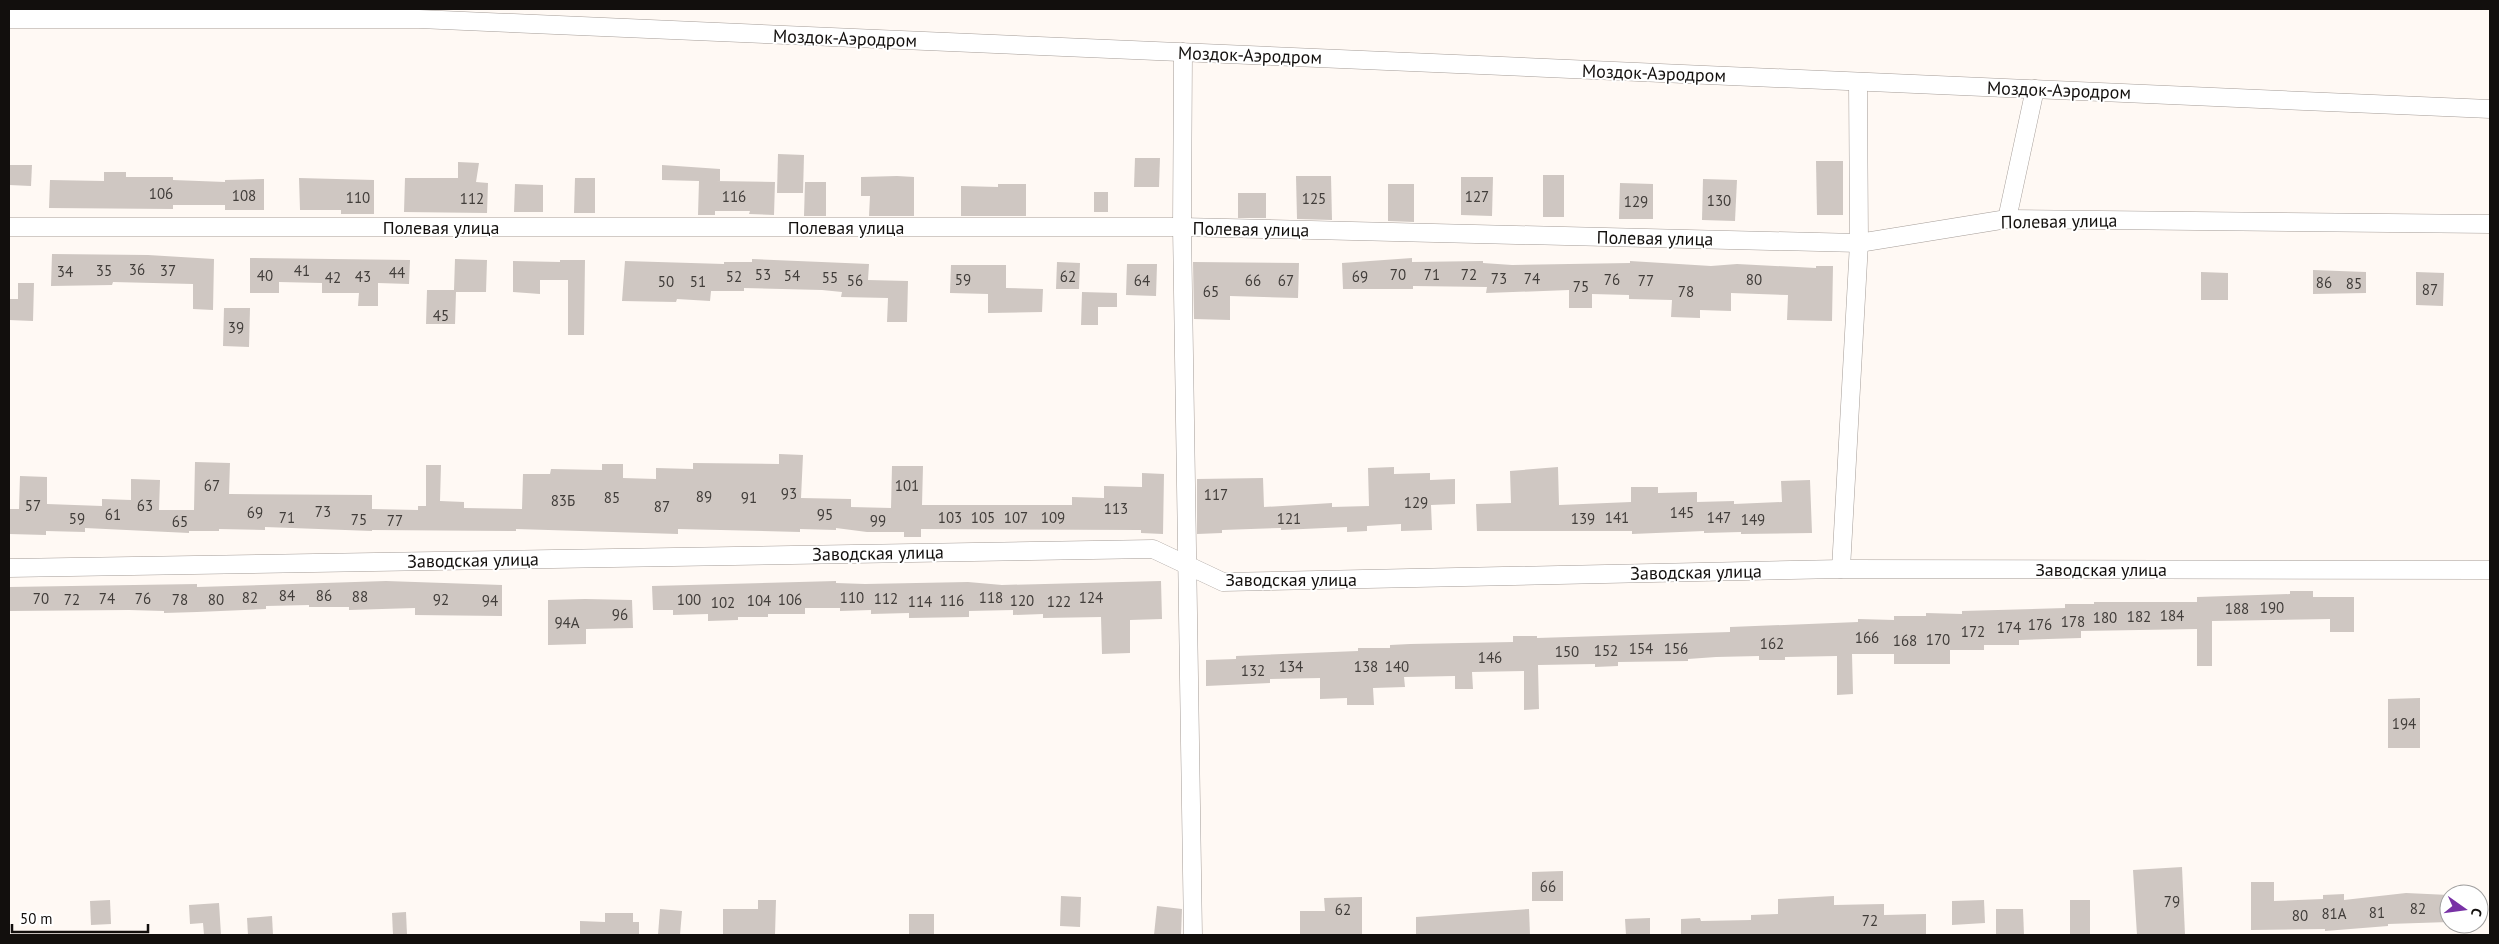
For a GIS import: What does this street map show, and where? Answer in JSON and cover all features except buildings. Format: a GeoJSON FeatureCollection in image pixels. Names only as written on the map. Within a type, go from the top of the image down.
{"type":"FeatureCollection","features":[{"type":"Feature","properties":{"kind":"street","name":"Моздок-Аэродром"},"geometry":{"type":"LineString","coordinates":[[9,19],[419,19],[2490,109]]}},
{"type":"Feature","properties":{"kind":"street"},"geometry":{"type":"LineString","coordinates":[[1183,52],[1182,227],[1193,935]]}},
{"type":"Feature","properties":{"kind":"street"},"geometry":{"type":"LineString","coordinates":[[1841,568],[1859,243],[1858,82]]}},
{"type":"Feature","properties":{"kind":"street"},"geometry":{"type":"LineString","coordinates":[[2007,219],[2035,89]]}},
{"type":"Feature","properties":{"kind":"street","name":"Полевая улица"},"geometry":{"type":"LineString","coordinates":[[9,227],[1182,227],[1859,243],[2007,219],[2490,224]]}},
{"type":"Feature","properties":{"kind":"street","name":"Заводская улица"},"geometry":{"type":"LineString","coordinates":[[9,568],[1153,549],[1223,582],[1841,568],[2490,570]]}}]}
